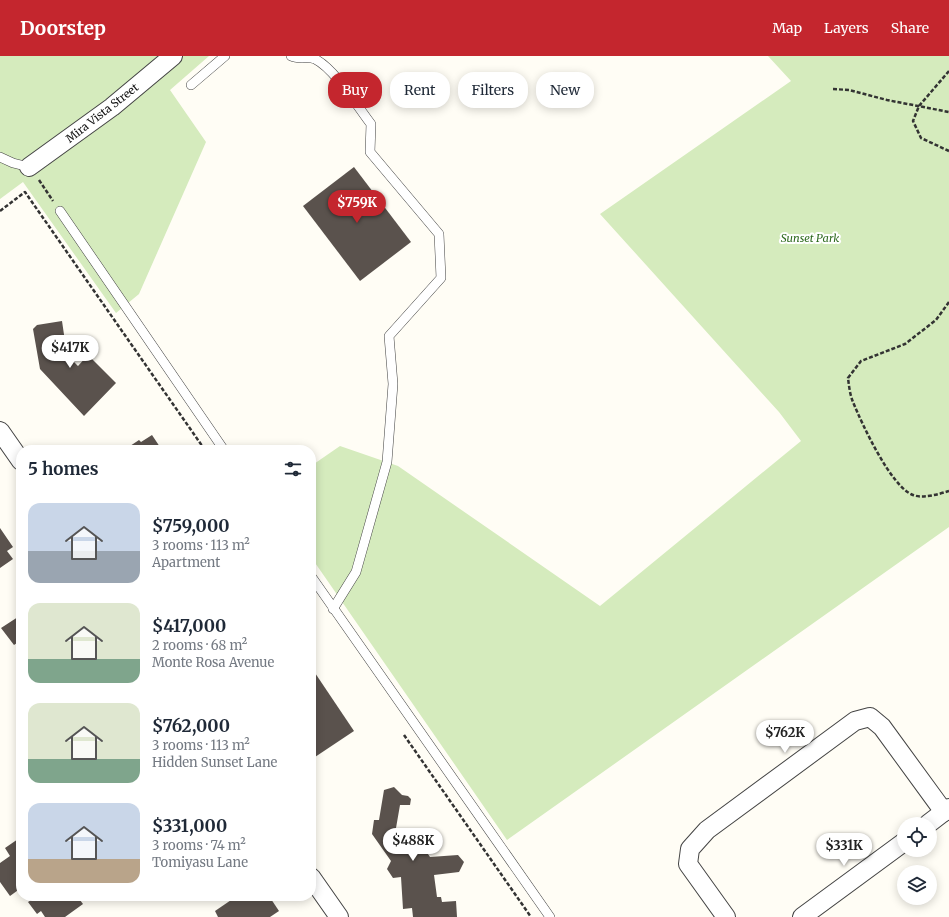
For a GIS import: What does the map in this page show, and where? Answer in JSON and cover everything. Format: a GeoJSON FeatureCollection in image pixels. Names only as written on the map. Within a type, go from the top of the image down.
{"type":"FeatureCollection","features":[{"type":"Feature","properties":{"kind":"street","name":"Mira Vista Street"},"geometry":{"type":"LineString","coordinates":[[29,167],[112,107],[173,56]]}},
{"type":"Feature","properties":{"kind":"street"},"geometry":{"type":"LineString","coordinates":[[0,431],[16,454]]}},
{"type":"Feature","properties":{"kind":"street"},"geometry":{"type":"LineString","coordinates":[[726,917],[688,864],[690,849],[707,830],[855,721],[870,717],[882,726],[946,810],[937,817]]}},
{"type":"Feature","properties":{"kind":"street"},"geometry":{"type":"LineString","coordinates":[[802,917],[897,847]]}},
{"type":"Feature","properties":{"kind":"street"},"geometry":{"type":"LineString","coordinates":[[316,883],[339,917]]}},
{"type":"Feature","properties":{"kind":"lane"},"geometry":{"type":"LineString","coordinates":[[191,85],[225,56]]}},
{"type":"Feature","properties":{"kind":"lane"},"geometry":{"type":"LineString","coordinates":[[291,56],[295,58],[314,58],[328,67],[371,124],[370,152],[439,234],[441,278],[389,336],[393,384],[387,462],[356,572],[333,609]]}},
{"type":"Feature","properties":{"kind":"lane"},"geometry":{"type":"LineString","coordinates":[[0,157],[13,163],[29,167]]}},
{"type":"Feature","properties":{"kind":"lane"},"geometry":{"type":"LineString","coordinates":[[60,211],[221,445]]}},
{"type":"Feature","properties":{"kind":"lane"},"geometry":{"type":"LineString","coordinates":[[316,584],[550,917]]}},
{"type":"Feature","properties":{"kind":"path"},"geometry":{"type":"LineString","coordinates":[[949,71],[919,106],[913,121],[922,138],[949,152]]}},
{"type":"Feature","properties":{"kind":"path"},"geometry":{"type":"LineString","coordinates":[[833,89],[849,90],[949,112]]}},
{"type":"Feature","properties":{"kind":"path"},"geometry":{"type":"LineString","coordinates":[[29,167],[60,211]]}},
{"type":"Feature","properties":{"kind":"path"},"geometry":{"type":"LineString","coordinates":[[0,211],[26,192],[202,445]]}},
{"type":"Feature","properties":{"kind":"path"},"geometry":{"type":"LineString","coordinates":[[949,302],[936,320],[905,344],[860,361],[848,378],[852,401],[872,443],[898,484],[913,495],[936,495],[949,491]]}},
{"type":"Feature","properties":{"kind":"path"},"geometry":{"type":"LineString","coordinates":[[401,730],[530,917]]}},
{"type":"Feature","properties":{"kind":"green space"},"geometry":{"type":"Polygon","coordinates":[[[0,56],[209,56],[170,90],[206,142],[139,294],[116,313],[23,182],[0,199],[0,56]]]}},
{"type":"Feature","properties":{"kind":"green space","name":"Sunset Park"},"geometry":{"type":"Polygon","coordinates":[[[768,56],[949,56],[949,527],[507,840],[316,564],[316,463],[340,446],[398,466],[600,606],[801,441],[779,412],[600,214],[791,81],[768,56]]]}},
{"type":"Feature","properties":{"kind":"building"},"geometry":{"type":"Polygon","coordinates":[[[354,167],[411,242],[360,281],[303,206],[354,167]]]}},
{"type":"Feature","properties":{"kind":"building"},"geometry":{"type":"Polygon","coordinates":[[[62,321],[67,355],[78,366],[88,355],[116,383],[84,416],[40,369],[33,329],[37,325],[62,321]]]}},
{"type":"Feature","properties":{"kind":"building"},"geometry":{"type":"Polygon","coordinates":[[[152,435],[159,445],[132,445],[139,440],[141,442],[152,435]]]}},
{"type":"Feature","properties":{"kind":"building"},"geometry":{"type":"Polygon","coordinates":[[[0,528],[13,547],[7,551],[13,559],[0,568],[0,528]]]}},
{"type":"Feature","properties":{"kind":"building"},"geometry":{"type":"Polygon","coordinates":[[[16,618],[16,644],[14,645],[1,628],[16,618]]]}},
{"type":"Feature","properties":{"kind":"building"},"geometry":{"type":"Polygon","coordinates":[[[316,674],[354,731],[316,756],[316,674]]]}},
{"type":"Feature","properties":{"kind":"building"},"geometry":{"type":"Polygon","coordinates":[[[394,787],[402,795],[408,796],[411,799],[410,805],[400,805],[396,828],[408,845],[417,838],[430,857],[458,855],[464,862],[459,872],[434,875],[437,897],[441,897],[442,902],[456,901],[457,917],[413,917],[412,908],[403,909],[401,877],[393,878],[387,869],[391,861],[372,834],[374,820],[379,820],[384,790],[394,787]]]}},
{"type":"Feature","properties":{"kind":"building"},"geometry":{"type":"Polygon","coordinates":[[[16,840],[16,892],[10,896],[0,882],[0,863],[10,856],[5,848],[16,840]]]}},
{"type":"Feature","properties":{"kind":"building"},"geometry":{"type":"Polygon","coordinates":[[[81,901],[83,904],[65,917],[45,917],[41,911],[37,914],[28,902],[81,901]]]}},
{"type":"Feature","properties":{"kind":"building"},"geometry":{"type":"Polygon","coordinates":[[[230,901],[272,901],[279,911],[270,917],[218,917],[215,911],[230,901]]]}}]}
